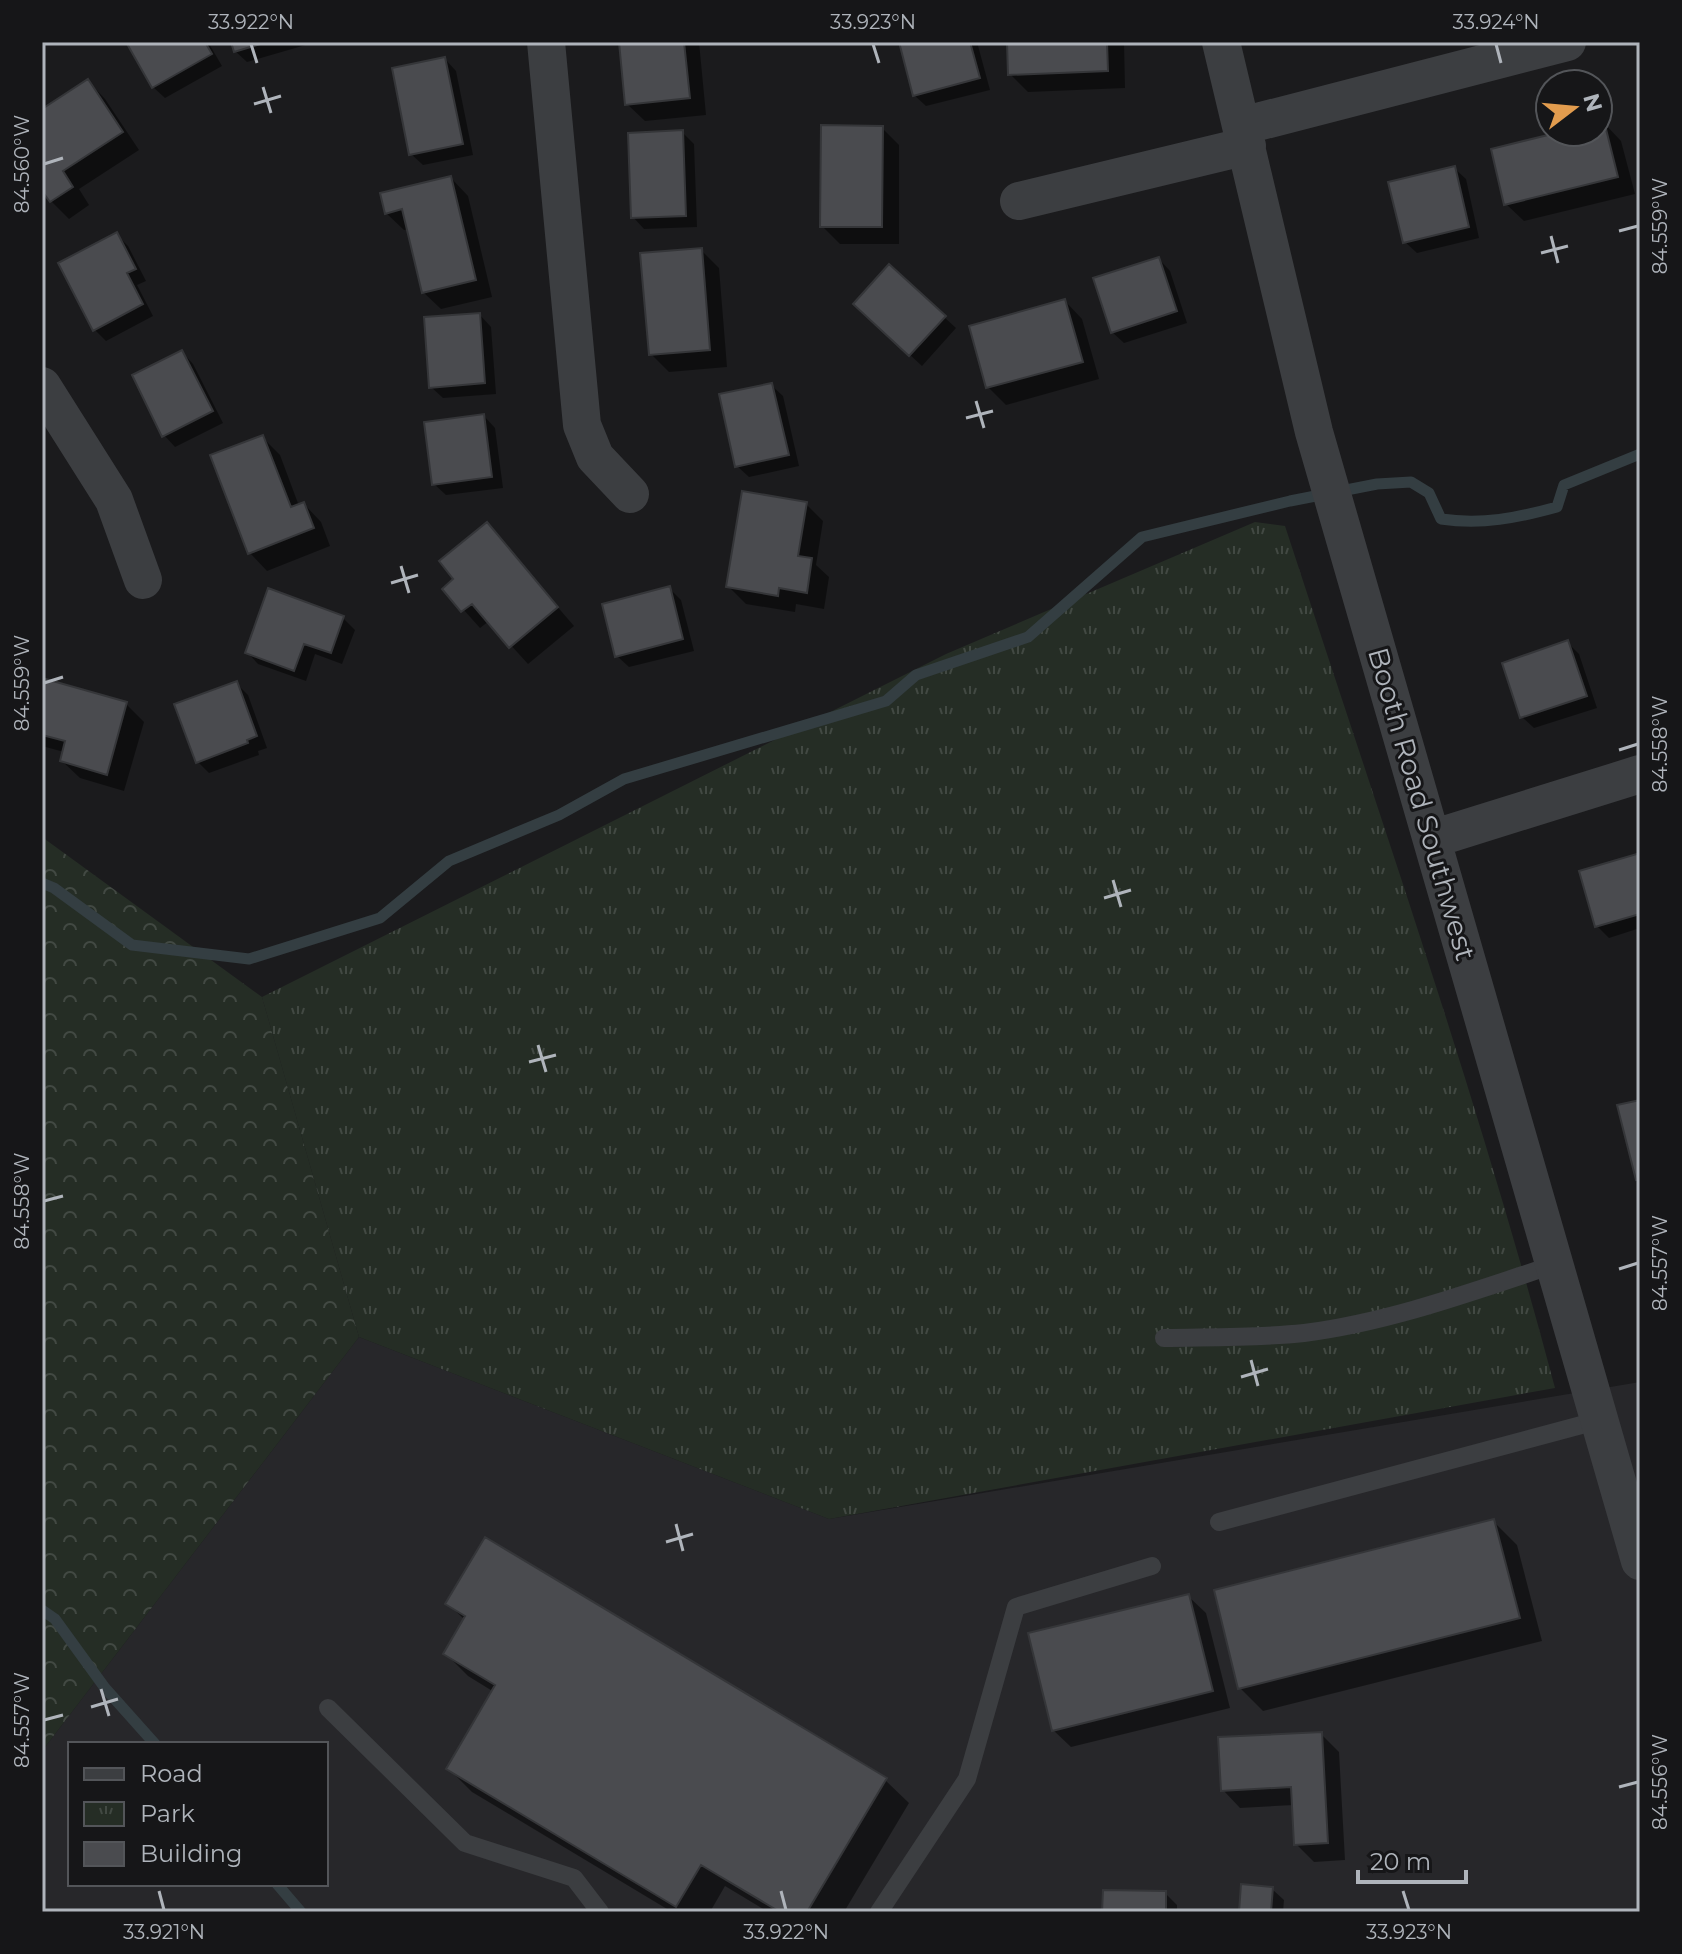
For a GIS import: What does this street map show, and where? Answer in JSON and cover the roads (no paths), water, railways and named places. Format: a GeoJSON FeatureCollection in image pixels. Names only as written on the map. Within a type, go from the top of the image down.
{"type":"FeatureCollection","features":[{"type":"Feature","properties":{"kind":"street"},"geometry":{"type":"LineString","coordinates":[[546,42],[582,425],[595,457],[630,494]]}},
{"type":"Feature","properties":{"kind":"street","name":"Booth Road Southwest"},"geometry":{"type":"LineString","coordinates":[[1221,42],[1314,432],[1640,1561]]}},
{"type":"Feature","properties":{"kind":"street"},"geometry":{"type":"LineString","coordinates":[[1019,201],[1567,42]]}},
{"type":"Feature","properties":{"kind":"street"},"geometry":{"type":"LineString","coordinates":[[42,386],[114,500],[143,580]]}},
{"type":"Feature","properties":{"kind":"street"},"geometry":{"type":"LineString","coordinates":[[1432,839],[1640,774]]}},
{"type":"Feature","properties":{"kind":"lane"},"geometry":{"type":"LineString","coordinates":[[1164,1338],[1255,1337],[1347,1326],[1455,1297],[1556,1264]]}},
{"type":"Feature","properties":{"kind":"lane"},"geometry":{"type":"LineString","coordinates":[[1219,1522],[1600,1420]]}},
{"type":"Feature","properties":{"kind":"lane"},"geometry":{"type":"LineString","coordinates":[[879,1912],[967,1779],[1016,1607],[1152,1566]]}},
{"type":"Feature","properties":{"kind":"lane"},"geometry":{"type":"LineString","coordinates":[[328,1708],[465,1843],[574,1878],[600,1912]]}},
{"type":"Feature","properties":{"kind":"waterway"},"geometry":{"type":"LineString","coordinates":[[42,883],[54,888],[132,945],[249,959],[380,918],[449,861],[559,815],[624,779],[886,701],[916,675],[1028,637],[1142,537],[1290,501],[1377,484],[1411,482],[1429,493],[1441,519],[1485,521],[1514,517],[1557,507],[1564,485],[1640,454]]}},
{"type":"Feature","properties":{"kind":"waterway"},"geometry":{"type":"LineString","coordinates":[[42,1610],[55,1619],[105,1688],[153,1742]]}},
{"type":"Feature","properties":{"kind":"waterway"},"geometry":{"type":"LineString","coordinates":[[279,1886],[301,1912]]}}]}
